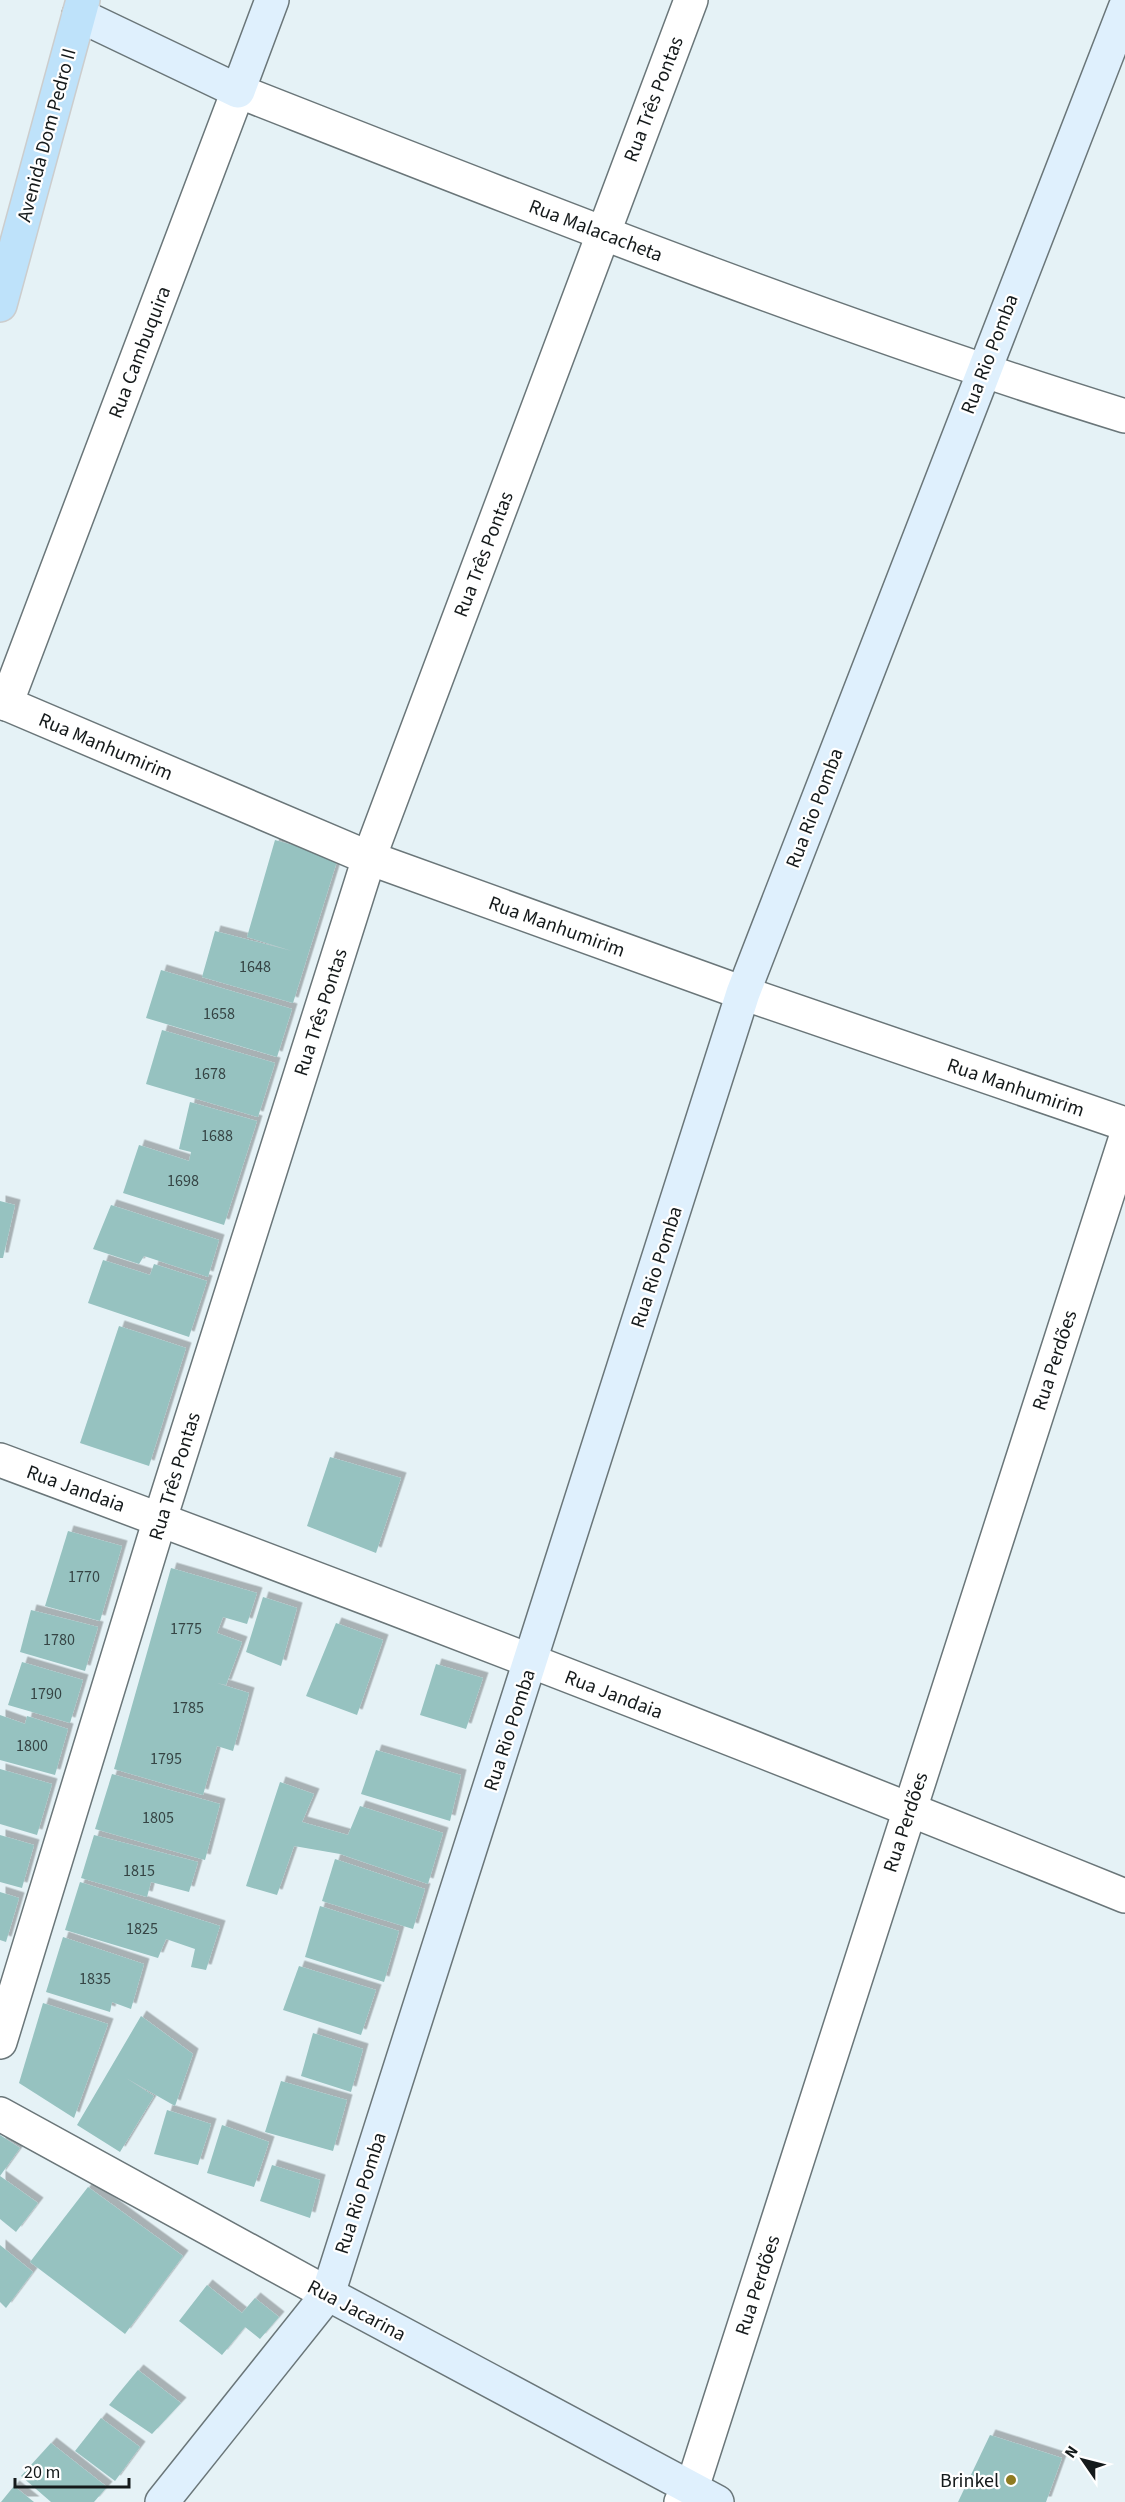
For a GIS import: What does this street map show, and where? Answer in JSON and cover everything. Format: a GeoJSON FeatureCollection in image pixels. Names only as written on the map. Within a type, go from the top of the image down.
{"type":"FeatureCollection","features":[{"type":"Feature","properties":{"kind":"main road","name":"Rua Cambuquira"},"geometry":{"type":"LineString","coordinates":[[238,91],[272,0]]}},
{"type":"Feature","properties":{"kind":"main road","name":"Rua Malacacheta"},"geometry":{"type":"LineString","coordinates":[[81,7],[238,91]]}},
{"type":"Feature","properties":{"kind":"main road","name":"Avenida Dom Pedro II"},"geometry":{"type":"LineString","coordinates":[[0,305],[81,7]]}},
{"type":"Feature","properties":{"kind":"main road","name":"Rua Rio Pomba"},"geometry":{"type":"LineString","coordinates":[[162,2502],[327,2294],[531,1662],[743,993],[1125,8]]}},
{"type":"Feature","properties":{"kind":"main road","name":"Rua Jacarina"},"geometry":{"type":"LineString","coordinates":[[327,2294],[697,2497]]}},
{"type":"Feature","properties":{"kind":"street","name":"Rua Três Pontas"},"geometry":{"type":"LineString","coordinates":[[0,2042],[160,1519],[369,858],[691,0]]}},
{"type":"Feature","properties":{"kind":"street","name":"Rua Malacacheta"},"geometry":{"type":"LineString","coordinates":[[238,91],[603,234],[982,372],[1125,416]]}},
{"type":"Feature","properties":{"kind":"street","name":"Rua Cambuquira"},"geometry":{"type":"LineString","coordinates":[[3,703],[238,91]]}},
{"type":"Feature","properties":{"kind":"street","name":"Rua Manhumirim"},"geometry":{"type":"LineString","coordinates":[[3,703],[369,858],[743,993],[1125,1124]]}},
{"type":"Feature","properties":{"kind":"street","name":"Rua Perdões"},"geometry":{"type":"LineString","coordinates":[[697,2497],[909,1809],[1125,1140]]}},
{"type":"Feature","properties":{"kind":"street","name":"Rua Jandaia"},"geometry":{"type":"LineString","coordinates":[[0,1460],[531,1662],[1125,1896]]}},
{"type":"Feature","properties":{"kind":"street","name":"Rua Jacarina"},"geometry":{"type":"LineString","coordinates":[[0,2114],[327,2294]]}},
{"type":"Feature","properties":{"kind":"building"},"geometry":{"type":"Polygon","coordinates":[[[275,840],[338,858],[293,1003],[202,977],[215,931],[292,951],[247,937],[275,840]]]}},
{"type":"Feature","properties":{"kind":"building"},"geometry":{"type":"Polygon","coordinates":[[[161,970],[292,1009],[277,1057],[146,1018],[161,970]]]}},
{"type":"Feature","properties":{"kind":"building"},"geometry":{"type":"Polygon","coordinates":[[[162,1030],[275,1063],[258,1117],[146,1084],[162,1030]]]}},
{"type":"Feature","properties":{"kind":"building"},"geometry":{"type":"Polygon","coordinates":[[[190,1102],[257,1121],[224,1225],[123,1193],[139,1145],[189,1161],[191,1152],[179,1149],[190,1102]]]}},
{"type":"Feature","properties":{"kind":"building"},"geometry":{"type":"Polygon","coordinates":[[[0,1201],[15,1205],[3,1258],[0,1258],[0,1201]]]}},
{"type":"Feature","properties":{"kind":"building"},"geometry":{"type":"Polygon","coordinates":[[[111,1205],[219,1240],[208,1277],[144,1256],[139,1264],[93,1249],[111,1205]]]}},
{"type":"Feature","properties":{"kind":"building"},"geometry":{"type":"Polygon","coordinates":[[[103,1260],[150,1275],[154,1264],[207,1281],[189,1337],[88,1303],[103,1260]]]}},
{"type":"Feature","properties":{"kind":"building"},"geometry":{"type":"Polygon","coordinates":[[[119,1326],[186,1348],[149,1466],[80,1443],[119,1326]]]}},
{"type":"Feature","properties":{"kind":"building"},"geometry":{"type":"Polygon","coordinates":[[[330,1457],[401,1478],[376,1553],[307,1526],[330,1457]]]}},
{"type":"Feature","properties":{"kind":"building"},"geometry":{"type":"Polygon","coordinates":[[[68,1531],[122,1546],[100,1621],[45,1606],[68,1531]]]}},
{"type":"Feature","properties":{"kind":"building"},"geometry":{"type":"Polygon","coordinates":[[[171,1568],[257,1593],[247,1624],[223,1617],[217,1633],[242,1642],[226,1685],[217,1683],[249,1693],[233,1751],[217,1746],[203,1795],[114,1769],[171,1568]]]}},
{"type":"Feature","properties":{"kind":"building"},"geometry":{"type":"Polygon","coordinates":[[[263,1597],[297,1608],[281,1666],[246,1652],[263,1597]]]}},
{"type":"Feature","properties":{"kind":"building"},"geometry":{"type":"Polygon","coordinates":[[[31,1610],[98,1627],[85,1671],[20,1652],[31,1610]]]}},
{"type":"Feature","properties":{"kind":"building"},"geometry":{"type":"Polygon","coordinates":[[[336,1623],[383,1640],[357,1715],[306,1696],[336,1623]]]}},
{"type":"Feature","properties":{"kind":"building"},"geometry":{"type":"Polygon","coordinates":[[[22,1662],[83,1680],[70,1723],[8,1705],[22,1662]]]}},
{"type":"Feature","properties":{"kind":"building"},"geometry":{"type":"Polygon","coordinates":[[[436,1664],[483,1678],[466,1729],[420,1715],[436,1664]]]}},
{"type":"Feature","properties":{"kind":"building"},"geometry":{"type":"Polygon","coordinates":[[[0,1715],[25,1724],[27,1716],[68,1729],[55,1775],[0,1760],[0,1715]]]}},
{"type":"Feature","properties":{"kind":"building"},"geometry":{"type":"Polygon","coordinates":[[[376,1750],[461,1775],[450,1821],[361,1794],[376,1750]]]}},
{"type":"Feature","properties":{"kind":"building"},"geometry":{"type":"Polygon","coordinates":[[[0,1769],[52,1784],[37,1835],[0,1824],[0,1769]]]}},
{"type":"Feature","properties":{"kind":"building"},"geometry":{"type":"Polygon","coordinates":[[[112,1774],[220,1804],[205,1860],[95,1829],[112,1774]]]}},
{"type":"Feature","properties":{"kind":"building"},"geometry":{"type":"Polygon","coordinates":[[[280,1782],[314,1794],[302,1822],[348,1835],[360,1806],[443,1833],[428,1884],[340,1854],[294,1846],[277,1895],[246,1886],[280,1782]]]}},
{"type":"Feature","properties":{"kind":"building"},"geometry":{"type":"Polygon","coordinates":[[[0,1835],[34,1845],[22,1888],[0,1882],[0,1835]]]}},
{"type":"Feature","properties":{"kind":"building"},"geometry":{"type":"Polygon","coordinates":[[[94,1835],[198,1862],[189,1892],[151,1882],[147,1897],[81,1878],[94,1835]]]}},
{"type":"Feature","properties":{"kind":"building"},"geometry":{"type":"Polygon","coordinates":[[[335,1859],[425,1889],[413,1929],[322,1901],[335,1859]]]}},
{"type":"Feature","properties":{"kind":"building"},"geometry":{"type":"Polygon","coordinates":[[[80,1882],[220,1926],[206,1970],[191,1967],[195,1949],[166,1939],[158,1958],[65,1930],[80,1882]]]}},
{"type":"Feature","properties":{"kind":"building"},"geometry":{"type":"Polygon","coordinates":[[[0,1892],[19,1898],[6,1942],[0,1940],[0,1892]]]}},
{"type":"Feature","properties":{"kind":"building"},"geometry":{"type":"Polygon","coordinates":[[[320,1906],[399,1931],[384,1982],[305,1957],[320,1906]]]}},
{"type":"Feature","properties":{"kind":"building"},"geometry":{"type":"Polygon","coordinates":[[[63,1937],[144,1964],[131,2009],[112,2002],[110,2012],[46,1992],[63,1937]]]}},
{"type":"Feature","properties":{"kind":"building"},"geometry":{"type":"Polygon","coordinates":[[[299,1966],[376,1990],[361,2035],[283,2010],[299,1966]]]}},
{"type":"Feature","properties":{"kind":"building"},"geometry":{"type":"Polygon","coordinates":[[[43,2003],[108,2024],[74,2118],[19,2083],[43,2003]]]}},
{"type":"Feature","properties":{"kind":"building"},"geometry":{"type":"Polygon","coordinates":[[[141,2016],[193,2054],[175,2106],[126,2078],[154,2096],[120,2152],[77,2125],[141,2016]]]}},
{"type":"Feature","properties":{"kind":"building"},"geometry":{"type":"Polygon","coordinates":[[[313,2033],[363,2049],[351,2092],[301,2076],[313,2033]]]}},
{"type":"Feature","properties":{"kind":"building"},"geometry":{"type":"Polygon","coordinates":[[[281,2081],[347,2100],[333,2151],[265,2132],[281,2081]]]}},
{"type":"Feature","properties":{"kind":"building"},"geometry":{"type":"Polygon","coordinates":[[[167,2110],[211,2124],[198,2165],[154,2154],[167,2110]]]}},
{"type":"Feature","properties":{"kind":"building"},"geometry":{"type":"Polygon","coordinates":[[[222,2125],[269,2142],[254,2187],[207,2173],[222,2125]]]}},
{"type":"Feature","properties":{"kind":"building"},"geometry":{"type":"Polygon","coordinates":[[[0,2135],[20,2148],[0,2176],[0,2135]]]}},
{"type":"Feature","properties":{"kind":"building"},"geometry":{"type":"Polygon","coordinates":[[[272,2165],[320,2180],[310,2218],[260,2201],[272,2165]]]}},
{"type":"Feature","properties":{"kind":"building"},"geometry":{"type":"Polygon","coordinates":[[[0,2176],[38,2203],[16,2232],[0,2219],[0,2176]]]}},
{"type":"Feature","properties":{"kind":"building"},"geometry":{"type":"Polygon","coordinates":[[[88,2187],[183,2256],[125,2334],[30,2262],[88,2187]]]}},
{"type":"Feature","properties":{"kind":"building"},"geometry":{"type":"Polygon","coordinates":[[[0,2245],[33,2272],[6,2308],[0,2302],[0,2245]]]}},
{"type":"Feature","properties":{"kind":"building"},"geometry":{"type":"Polygon","coordinates":[[[207,2285],[242,2313],[255,2298],[279,2317],[260,2339],[245,2327],[222,2355],[179,2321],[207,2285]]]}},
{"type":"Feature","properties":{"kind":"building"},"geometry":{"type":"Polygon","coordinates":[[[138,2370],[181,2403],[152,2434],[109,2405],[138,2370]]]}},
{"type":"Feature","properties":{"kind":"building"},"geometry":{"type":"Polygon","coordinates":[[[101,2418],[140,2447],[115,2481],[75,2451],[101,2418]]]}},
{"type":"Feature","properties":{"kind":"building","name":"Brinkel"},"geometry":{"type":"Polygon","coordinates":[[[990,2435],[1062,2458],[1046,2502],[958,2502],[990,2435]]]}},
{"type":"Feature","properties":{"kind":"building"},"geometry":{"type":"Polygon","coordinates":[[[51,2443],[107,2487],[94,2502],[51,2502],[21,2476],[51,2443]]]}},
{"type":"Feature","properties":{"kind":"building"},"geometry":{"type":"Polygon","coordinates":[[[14,2486],[34,2502],[1,2502],[14,2486]]]}},
{"type":"Feature","properties":{"kind":"place","name":"Brinkel"},"geometry":{"type":"Point","coordinates":[1011,2480]}}]}
